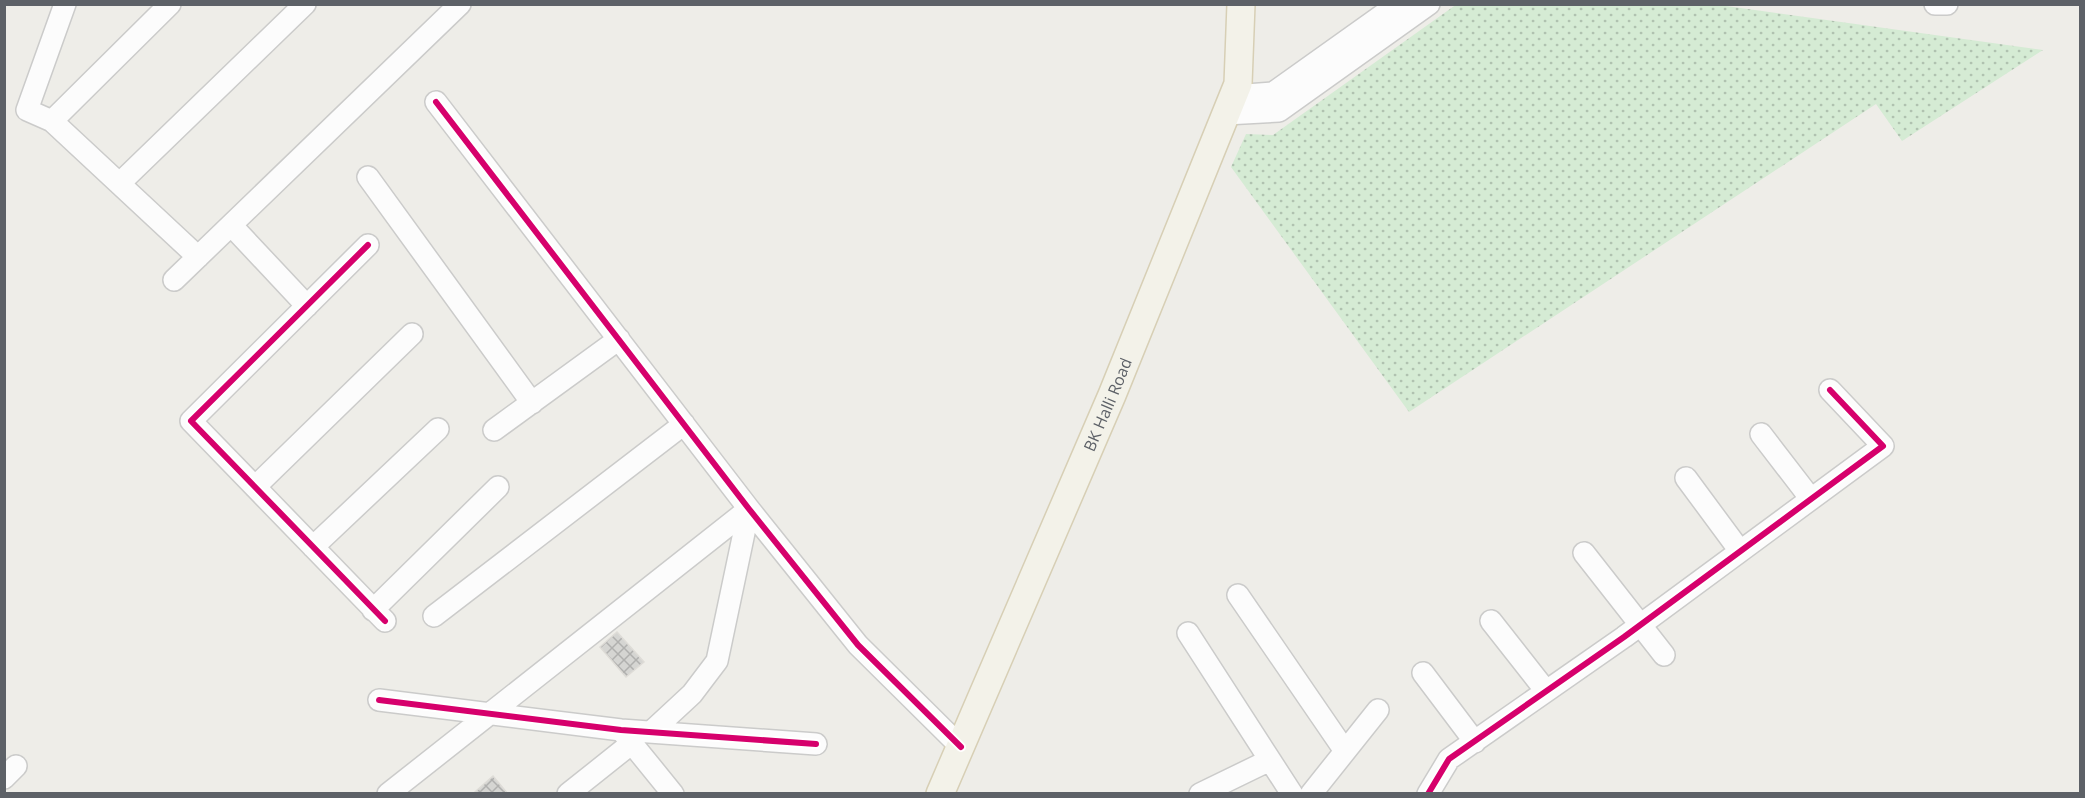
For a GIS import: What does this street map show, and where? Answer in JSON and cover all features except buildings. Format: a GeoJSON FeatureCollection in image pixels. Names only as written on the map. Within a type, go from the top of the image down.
{"type":"FeatureCollection","features":[{"type":"Feature","properties":{"kind":"main road","name":"BK Halli Road"},"geometry":{"type":"LineString","coordinates":[[940,794],[1112,394],[1238,84],[1241,4]]}},
{"type":"Feature","properties":{"kind":"street"},"geometry":{"type":"LineString","coordinates":[[65,4],[27,110],[52,121],[198,257]]}},
{"type":"Feature","properties":{"kind":"street"},"geometry":{"type":"LineString","coordinates":[[52,121],[170,4]]}},
{"type":"Feature","properties":{"kind":"street"},"geometry":{"type":"LineString","coordinates":[[120,183],[305,4]]}},
{"type":"Feature","properties":{"kind":"street"},"geometry":{"type":"LineString","coordinates":[[174,280],[460,4]]}},
{"type":"Feature","properties":{"kind":"street"},"geometry":{"type":"LineString","coordinates":[[1229,105],[1273,93],[1398,4]]}},
{"type":"Feature","properties":{"kind":"street"},"geometry":{"type":"LineString","coordinates":[[1229,105],[1279,111],[1429,4]]}},
{"type":"Feature","properties":{"kind":"street"},"geometry":{"type":"LineString","coordinates":[[1935,4],[1947,4]]}},
{"type":"Feature","properties":{"kind":"street"},"geometry":{"type":"LineString","coordinates":[[436,102],[749,508],[858,645],[962,747]]}},
{"type":"Feature","properties":{"kind":"street"},"geometry":{"type":"LineString","coordinates":[[368,177],[532,403]]}},
{"type":"Feature","properties":{"kind":"street"},"geometry":{"type":"LineString","coordinates":[[231,225],[307,306]]}},
{"type":"Feature","properties":{"kind":"street"},"geometry":{"type":"LineString","coordinates":[[368,245],[191,421],[379,615],[498,487]]}},
{"type":"Feature","properties":{"kind":"street"},"geometry":{"type":"LineString","coordinates":[[255,487],[412,334]]}},
{"type":"Feature","properties":{"kind":"street"},"geometry":{"type":"LineString","coordinates":[[494,430],[619,339]]}},
{"type":"Feature","properties":{"kind":"street"},"geometry":{"type":"LineString","coordinates":[[1428,794],[1449,759],[1641,624],[1883,446],[1830,390]]}},
{"type":"Feature","properties":{"kind":"street"},"geometry":{"type":"LineString","coordinates":[[434,616],[684,424]]}},
{"type":"Feature","properties":{"kind":"street"},"geometry":{"type":"LineString","coordinates":[[313,547],[438,429]]}},
{"type":"Feature","properties":{"kind":"street"},"geometry":{"type":"LineString","coordinates":[[1761,434],[1811,499]]}},
{"type":"Feature","properties":{"kind":"street"},"geometry":{"type":"LineString","coordinates":[[1686,478],[1740,551]]}},
{"type":"Feature","properties":{"kind":"street"},"geometry":{"type":"LineString","coordinates":[[388,794],[749,508]]}},
{"type":"Feature","properties":{"kind":"street"},"geometry":{"type":"LineString","coordinates":[[651,732],[692,694],[717,661],[749,508]]}},
{"type":"Feature","properties":{"kind":"street"},"geometry":{"type":"LineString","coordinates":[[1584,553],[1664,656]]}},
{"type":"Feature","properties":{"kind":"street"},"geometry":{"type":"LineString","coordinates":[[1238,595],[1345,751]]}},
{"type":"Feature","properties":{"kind":"street"},"geometry":{"type":"LineString","coordinates":[[1491,621],[1546,691]]}},
{"type":"Feature","properties":{"kind":"street"},"geometry":{"type":"LineString","coordinates":[[1188,633],[1292,794]]}},
{"type":"Feature","properties":{"kind":"street"},"geometry":{"type":"LineString","coordinates":[[1423,673],[1475,742]]}},
{"type":"Feature","properties":{"kind":"street"},"geometry":{"type":"LineString","coordinates":[[379,700],[490,714],[626,737],[651,732],[816,744]]}},
{"type":"Feature","properties":{"kind":"street"},"geometry":{"type":"LineString","coordinates":[[1311,794],[1378,710]]}},
{"type":"Feature","properties":{"kind":"street"},"geometry":{"type":"LineString","coordinates":[[568,794],[626,737]]}},
{"type":"Feature","properties":{"kind":"street"},"geometry":{"type":"LineString","coordinates":[[626,737],[673,794]]}},
{"type":"Feature","properties":{"kind":"street"},"geometry":{"type":"LineString","coordinates":[[1200,794],[1270,760]]}},
{"type":"Feature","properties":{"kind":"green space"},"geometry":{"type":"Polygon","coordinates":[[[1457,4],[1719,5],[2043,50],[1902,141],[1876,104],[1409,412],[1231,167],[1246,134],[1273,135],[1457,4]]]}},
{"type":"Feature","properties":{"kind":"cycle path"},"geometry":{"type":"LineString","coordinates":[[436,102],[749,509],[858,645],[961,747]]}},
{"type":"Feature","properties":{"kind":"cycle path"},"geometry":{"type":"LineString","coordinates":[[368,245],[191,421],[385,621]]}},
{"type":"Feature","properties":{"kind":"cycle path"},"geometry":{"type":"LineString","coordinates":[[1428,794],[1449,759],[1624,637],[1883,446],[1830,390]]}},
{"type":"Feature","properties":{"kind":"cycle path"},"geometry":{"type":"LineString","coordinates":[[379,700],[621,730],[816,744]]}}]}
